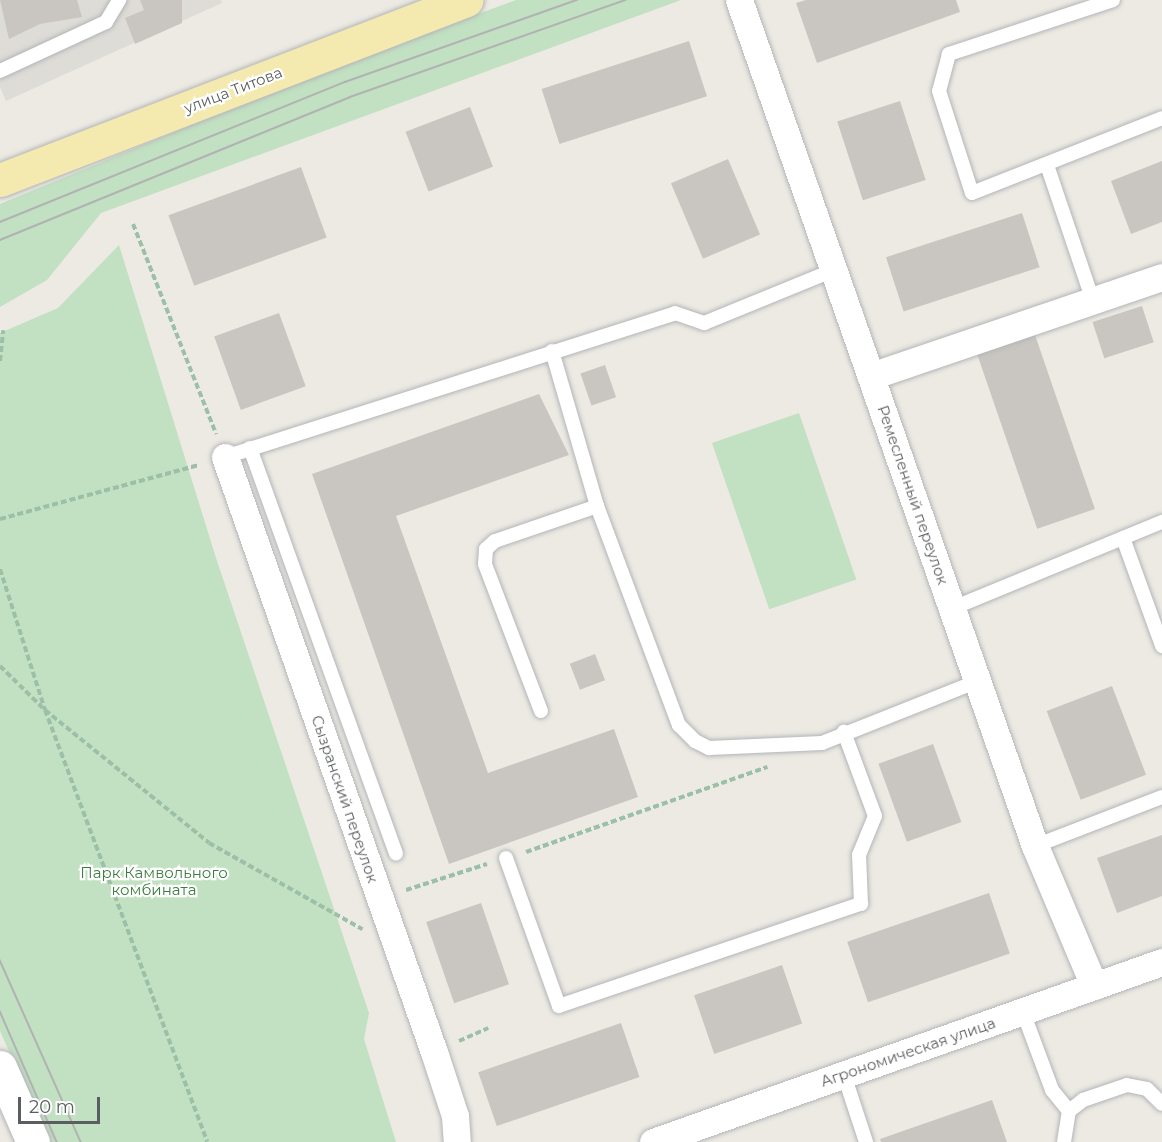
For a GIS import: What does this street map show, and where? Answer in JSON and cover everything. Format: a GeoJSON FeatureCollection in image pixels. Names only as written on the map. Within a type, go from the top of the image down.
{"type":"FeatureCollection","features":[{"type":"Feature","properties":{"kind":"main road","name":"улица Титова"},"geometry":{"type":"LineString","coordinates":[[0,180],[466,0]]}},
{"type":"Feature","properties":{"kind":"street","name":"Ремесленный переулок"},"geometry":{"type":"LineString","coordinates":[[739,0],[1035,846],[1094,986]]}},
{"type":"Feature","properties":{"kind":"street"},"geometry":{"type":"LineString","coordinates":[[871,375],[1162,278]]}},
{"type":"Feature","properties":{"kind":"street","name":"Сызранский переулок"},"geometry":{"type":"LineString","coordinates":[[225,457],[455,1116],[457,1142]]}},
{"type":"Feature","properties":{"kind":"street","name":"Агрономическая улица"},"geometry":{"type":"LineString","coordinates":[[653,1142],[1162,962]]}},
{"type":"Feature","properties":{"kind":"street"},"geometry":{"type":"LineString","coordinates":[[0,1067],[33,1142]]}},
{"type":"Feature","properties":{"kind":"lane"},"geometry":{"type":"LineString","coordinates":[[0,71],[106,22],[119,0]]}},
{"type":"Feature","properties":{"kind":"lane"},"geometry":{"type":"LineString","coordinates":[[1113,0],[949,54],[939,91],[972,193],[1162,118]]}},
{"type":"Feature","properties":{"kind":"lane"},"geometry":{"type":"LineString","coordinates":[[1047,165],[1093,301]]}},
{"type":"Feature","properties":{"kind":"lane"},"geometry":{"type":"LineString","coordinates":[[225,457],[675,313],[704,323],[834,270]]}},
{"type":"Feature","properties":{"kind":"lane"},"geometry":{"type":"LineString","coordinates":[[552,351],[597,506],[680,725],[695,741],[709,748],[822,742],[978,681]]}},
{"type":"Feature","properties":{"kind":"lane"},"geometry":{"type":"LineString","coordinates":[[250,448],[396,854]]}},
{"type":"Feature","properties":{"kind":"lane"},"geometry":{"type":"LineString","coordinates":[[541,711],[485,564],[486,549],[495,541],[597,506]]}},
{"type":"Feature","properties":{"kind":"lane"},"geometry":{"type":"LineString","coordinates":[[953,608],[1162,522]]}},
{"type":"Feature","properties":{"kind":"lane"},"geometry":{"type":"LineString","coordinates":[[1122,538],[1162,646]]}},
{"type":"Feature","properties":{"kind":"lane"},"geometry":{"type":"LineString","coordinates":[[506,858],[559,1006],[861,904],[859,855],[875,816],[844,732]]}},
{"type":"Feature","properties":{"kind":"lane"},"geometry":{"type":"LineString","coordinates":[[1035,846],[1162,797]]}},
{"type":"Feature","properties":{"kind":"lane"},"geometry":{"type":"LineString","coordinates":[[1023,1012],[1052,1090],[1069,1111],[1064,1142]]}},
{"type":"Feature","properties":{"kind":"lane"},"geometry":{"type":"LineString","coordinates":[[844,1074],[866,1142]]}},
{"type":"Feature","properties":{"kind":"lane"},"geometry":{"type":"LineString","coordinates":[[1069,1111],[1127,1085],[1148,1089],[1162,1104]]}},
{"type":"Feature","properties":{"kind":"path"},"geometry":{"type":"LineString","coordinates":[[0,519],[72,504],[225,457],[133,224]]}},
{"type":"Feature","properties":{"kind":"path"},"geometry":{"type":"LineString","coordinates":[[0,334],[3,330],[0,361]]}},
{"type":"Feature","properties":{"kind":"path"},"geometry":{"type":"LineString","coordinates":[[0,569],[45,710],[207,1142]]}},
{"type":"Feature","properties":{"kind":"path"},"geometry":{"type":"LineString","coordinates":[[0,666],[45,710],[209,843],[396,949]]}},
{"type":"Feature","properties":{"kind":"path"},"geometry":{"type":"LineString","coordinates":[[379,898],[506,858],[772,765]]}},
{"type":"Feature","properties":{"kind":"shaded area"},"geometry":{"type":"Polygon","coordinates":[[[0,0],[221,0],[222,3],[6,101],[0,87],[0,0]]]}},
{"type":"Feature","properties":{"kind":"green space"},"geometry":{"type":"Polygon","coordinates":[[[516,0],[681,0],[101,213],[47,280],[0,307],[0,204],[340,64],[516,0]]]}},
{"type":"Feature","properties":{"kind":"green space","name":"Парк Камвольного комбината"},"geometry":{"type":"Polygon","coordinates":[[[119,245],[216,558],[369,1013],[364,1039],[396,1142],[49,1142],[0,1031],[0,333],[58,308],[119,245]]]}},
{"type":"Feature","properties":{"kind":"green space"},"geometry":{"type":"Polygon","coordinates":[[[799,413],[856,579],[769,609],[712,443],[799,413]]]}},
{"type":"Feature","properties":{"kind":"building"},"geometry":{"type":"Polygon","coordinates":[[[0,0],[77,0],[82,17],[40,24],[9,39],[0,0]]]}},
{"type":"Feature","properties":{"kind":"building"},"geometry":{"type":"Polygon","coordinates":[[[140,0],[182,0],[182,23],[135,44],[125,18],[144,10],[140,0]]]}},
{"type":"Feature","properties":{"kind":"building"},"geometry":{"type":"Polygon","coordinates":[[[806,0],[956,0],[960,12],[817,63],[796,3],[806,0]]]}},
{"type":"Feature","properties":{"kind":"building"},"geometry":{"type":"Polygon","coordinates":[[[689,41],[707,96],[560,144],[542,89],[689,41]]]}},
{"type":"Feature","properties":{"kind":"building"},"geometry":{"type":"Polygon","coordinates":[[[900,101],[926,180],[863,200],[837,121],[900,101]]]}},
{"type":"Feature","properties":{"kind":"building"},"geometry":{"type":"Polygon","coordinates":[[[470,107],[493,167],[429,191],[406,132],[470,107]]]}},
{"type":"Feature","properties":{"kind":"building"},"geometry":{"type":"Polygon","coordinates":[[[728,159],[760,234],[703,259],[671,183],[728,159]]]}},
{"type":"Feature","properties":{"kind":"building"},"geometry":{"type":"Polygon","coordinates":[[[1162,161],[1162,222],[1131,234],[1111,181],[1162,161]]]}},
{"type":"Feature","properties":{"kind":"building"},"geometry":{"type":"Polygon","coordinates":[[[301,167],[327,237],[194,286],[169,215],[301,167]]]}},
{"type":"Feature","properties":{"kind":"building"},"geometry":{"type":"Polygon","coordinates":[[[1022,213],[1040,267],[904,311],[886,257],[1022,213]]]}},
{"type":"Feature","properties":{"kind":"building"},"geometry":{"type":"Polygon","coordinates":[[[1142,306],[1154,342],[1104,358],[1093,322],[1142,306]]]}},
{"type":"Feature","properties":{"kind":"building"},"geometry":{"type":"Polygon","coordinates":[[[279,313],[306,386],[241,410],[214,337],[279,313]]]}},
{"type":"Feature","properties":{"kind":"building"},"geometry":{"type":"Polygon","coordinates":[[[1035,335],[1095,509],[1037,529],[977,355],[1035,335]]]}},
{"type":"Feature","properties":{"kind":"building"},"geometry":{"type":"Polygon","coordinates":[[[605,365],[616,397],[591,406],[580,373],[605,365]]]}},
{"type":"Feature","properties":{"kind":"building"},"geometry":{"type":"Polygon","coordinates":[[[539,394],[569,455],[396,516],[488,773],[614,729],[638,797],[449,864],[312,474],[539,394]]]}},
{"type":"Feature","properties":{"kind":"building"},"geometry":{"type":"Polygon","coordinates":[[[595,654],[605,680],[580,690],[570,664],[595,654]]]}},
{"type":"Feature","properties":{"kind":"building"},"geometry":{"type":"Polygon","coordinates":[[[1112,686],[1146,775],[1081,800],[1047,711],[1112,686]]]}},
{"type":"Feature","properties":{"kind":"building"},"geometry":{"type":"Polygon","coordinates":[[[933,744],[961,822],[907,842],[878,764],[933,744]]]}},
{"type":"Feature","properties":{"kind":"building"},"geometry":{"type":"Polygon","coordinates":[[[1162,835],[1162,896],[1117,913],[1097,858],[1162,835]]]}},
{"type":"Feature","properties":{"kind":"building"},"geometry":{"type":"Polygon","coordinates":[[[989,893],[1010,954],[868,1002],[847,942],[989,893]]]}},
{"type":"Feature","properties":{"kind":"building"},"geometry":{"type":"Polygon","coordinates":[[[481,903],[509,984],[454,1003],[426,922],[481,903]]]}},
{"type":"Feature","properties":{"kind":"building"},"geometry":{"type":"Polygon","coordinates":[[[782,965],[802,1024],[714,1054],[694,995],[782,965]]]}},
{"type":"Feature","properties":{"kind":"building"},"geometry":{"type":"Polygon","coordinates":[[[621,1023],[640,1077],[497,1126],[478,1072],[621,1023]]]}},
{"type":"Feature","properties":{"kind":"building"},"geometry":{"type":"Polygon","coordinates":[[[992,1100],[1007,1142],[881,1142],[880,1139],[992,1100]]]}},
{"type":"Feature","properties":{"kind":"tram line"},"geometry":{"type":"LineString","coordinates":[[0,222],[345,82],[577,0]]}},
{"type":"Feature","properties":{"kind":"tram line"},"geometry":{"type":"LineString","coordinates":[[0,240],[350,97],[625,0]]}},
{"type":"Feature","properties":{"kind":"tram line"},"geometry":{"type":"LineString","coordinates":[[0,960],[81,1142]]}},
{"type":"Feature","properties":{"kind":"tram line"},"geometry":{"type":"LineString","coordinates":[[0,1011],[57,1142]]}}]}
